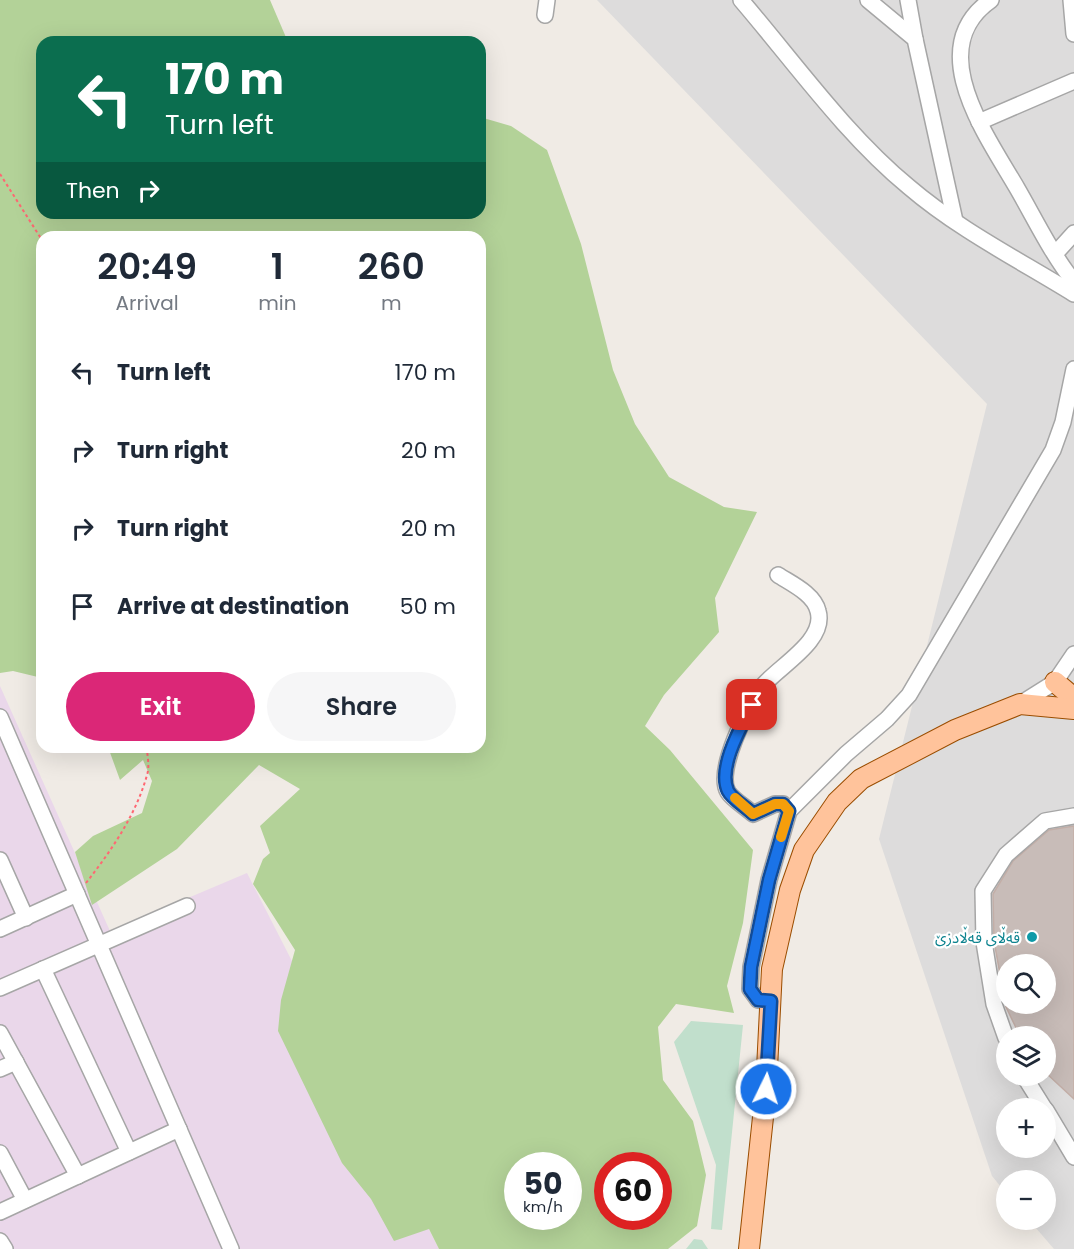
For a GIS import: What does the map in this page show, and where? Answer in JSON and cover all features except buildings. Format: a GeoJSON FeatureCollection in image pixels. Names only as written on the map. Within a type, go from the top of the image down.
{"type":"FeatureCollection","features":[{"type":"Feature","properties":{"kind":"main road"},"geometry":{"type":"LineString","coordinates":[[1055,682],[1074,698]]}},
{"type":"Feature","properties":{"kind":"main road"},"geometry":{"type":"LineString","coordinates":[[749,1249],[766,1089],[772,969],[795,873],[804,850],[837,802],[861,779],[955,730],[1020,704],[1074,709]]}},
{"type":"Feature","properties":{"kind":"street"},"geometry":{"type":"LineString","coordinates":[[741,0],[863,144],[909,188],[955,221],[1074,294]]}},
{"type":"Feature","properties":{"kind":"street"},"geometry":{"type":"LineString","coordinates":[[868,0],[915,39]]}},
{"type":"Feature","properties":{"kind":"street"},"geometry":{"type":"LineString","coordinates":[[908,0],[955,221]]}},
{"type":"Feature","properties":{"kind":"street"},"geometry":{"type":"LineString","coordinates":[[991,0],[973,16],[966,29],[960,58],[964,85],[979,123],[1055,254],[1074,282]]}},
{"type":"Feature","properties":{"kind":"street"},"geometry":{"type":"LineString","coordinates":[[1071,0],[1074,34]]}},
{"type":"Feature","properties":{"kind":"street"},"geometry":{"type":"LineString","coordinates":[[979,123],[1074,81]]}},
{"type":"Feature","properties":{"kind":"street"},"geometry":{"type":"LineString","coordinates":[[1055,254],[1074,233]]}},
{"type":"Feature","properties":{"kind":"street"},"geometry":{"type":"LineString","coordinates":[[771,1001],[758,1000],[750,989],[751,967],[769,880],[789,811],[846,754],[887,719],[909,695],[1053,450],[1063,422],[1074,369]]}},
{"type":"Feature","properties":{"kind":"street"},"geometry":{"type":"LineString","coordinates":[[778,575],[811,597],[818,610],[819,624],[806,646],[761,688],[735,739],[725,775],[728,792],[749,810],[783,804],[789,811]]}},
{"type":"Feature","properties":{"kind":"street"},"geometry":{"type":"LineString","coordinates":[[1020,704],[1055,682],[1074,654]]}},
{"type":"Feature","properties":{"kind":"street"},"geometry":{"type":"LineString","coordinates":[[0,717],[231,1249]]}},
{"type":"Feature","properties":{"kind":"street"},"geometry":{"type":"LineString","coordinates":[[1002,1026],[994,1004],[984,942],[983,891],[1006,855],[1045,821],[1074,816]]}},
{"type":"Feature","properties":{"kind":"street"},"geometry":{"type":"LineString","coordinates":[[0,860],[26,918]]}},
{"type":"Feature","properties":{"kind":"street"},"geometry":{"type":"LineString","coordinates":[[0,929],[77,894]]}},
{"type":"Feature","properties":{"kind":"street"},"geometry":{"type":"LineString","coordinates":[[0,988],[187,906]]}},
{"type":"Feature","properties":{"kind":"street"},"geometry":{"type":"LineString","coordinates":[[44,969],[129,1152]]}},
{"type":"Feature","properties":{"kind":"street"},"geometry":{"type":"LineString","coordinates":[[0,1033],[78,1176]]}},
{"type":"Feature","properties":{"kind":"street"},"geometry":{"type":"LineString","coordinates":[[0,1069],[16,1062]]}},
{"type":"Feature","properties":{"kind":"street"},"geometry":{"type":"LineString","coordinates":[[1056,1127],[1074,1157]]}},
{"type":"Feature","properties":{"kind":"street"},"geometry":{"type":"LineString","coordinates":[[0,1212],[179,1129]]}},
{"type":"Feature","properties":{"kind":"street"},"geometry":{"type":"LineString","coordinates":[[0,1152],[25,1200]]}},
{"type":"Feature","properties":{"kind":"street"},"geometry":{"type":"LineString","coordinates":[[0,1241],[5,1249]]}},
{"type":"Feature","properties":{"kind":"path"},"geometry":{"type":"LineString","coordinates":[[0,174],[36,231]]}},
{"type":"Feature","properties":{"kind":"path"},"geometry":{"type":"LineString","coordinates":[[77,894],[106,857],[131,815],[148,772],[147,753]]}},
{"type":"Feature","properties":{"kind":"shaded area"},"geometry":{"type":"Polygon","coordinates":[[[597,0],[1074,0],[1074,1249],[1054,1249],[1038,1230],[1056,1230],[1056,1170],[996,1170],[996,1181],[992,1176],[879,839],[987,404],[597,0]]]}},
{"type":"Feature","properties":{"kind":"shaded area"},"geometry":{"type":"Polygon","coordinates":[[[0,686],[110,931],[247,873],[439,1249],[0,1249],[0,686]]]}},
{"type":"Feature","properties":{"kind":"green space"},"geometry":{"type":"Polygon","coordinates":[[[0,0],[270,0],[285,36],[36,36],[36,219],[486,219],[486,119],[511,126],[547,150],[581,244],[613,370],[635,424],[669,477],[724,507],[757,512],[715,598],[719,632],[664,695],[645,726],[670,750],[753,850],[743,923],[727,986],[734,1013],[676,1004],[658,1027],[663,1080],[693,1121],[706,1175],[697,1226],[668,1249],[439,1249],[429,1229],[394,1241],[371,1199],[342,1163],[278,1031],[281,1000],[295,950],[253,884],[263,859],[270,853],[260,826],[300,789],[259,765],[177,849],[92,905],[75,852],[93,836],[142,813],[152,781],[143,760],[120,780],[110,753],[486,753],[486,231],[36,231],[36,677],[13,671],[0,673],[0,0]]]}},
{"type":"Feature","properties":{"kind":"green space"},"geometry":{"type":"Polygon","coordinates":[[[691,1021],[743,1025],[722,1230],[711,1229],[716,1165],[674,1042],[691,1021]]]}},
{"type":"Feature","properties":{"kind":"green space"},"geometry":{"type":"Polygon","coordinates":[[[694,1239],[702,1240],[708,1249],[686,1249],[694,1239]]]}},
{"type":"Feature","properties":{"kind":"slow traffic"},"geometry":{"type":"LineString","coordinates":[[735,798],[753,814],[764,811],[775,804],[783,804],[789,811],[788,821],[781,837]]}},
{"type":"Feature","properties":{"kind":"place","name":"قەڵای قەڵادزێ"},"geometry":{"type":"Point","coordinates":[1032,937]}},
{"type":"Feature","properties":{"kind":"route"},"geometry":{"type":"LineString","coordinates":[[752,705],[735,739],[725,775],[728,792],[753,814],[764,811],[775,804],[783,804],[789,811],[788,821],[769,880],[751,967],[750,989],[758,1000],[771,1001],[766,1089]]}}]}
